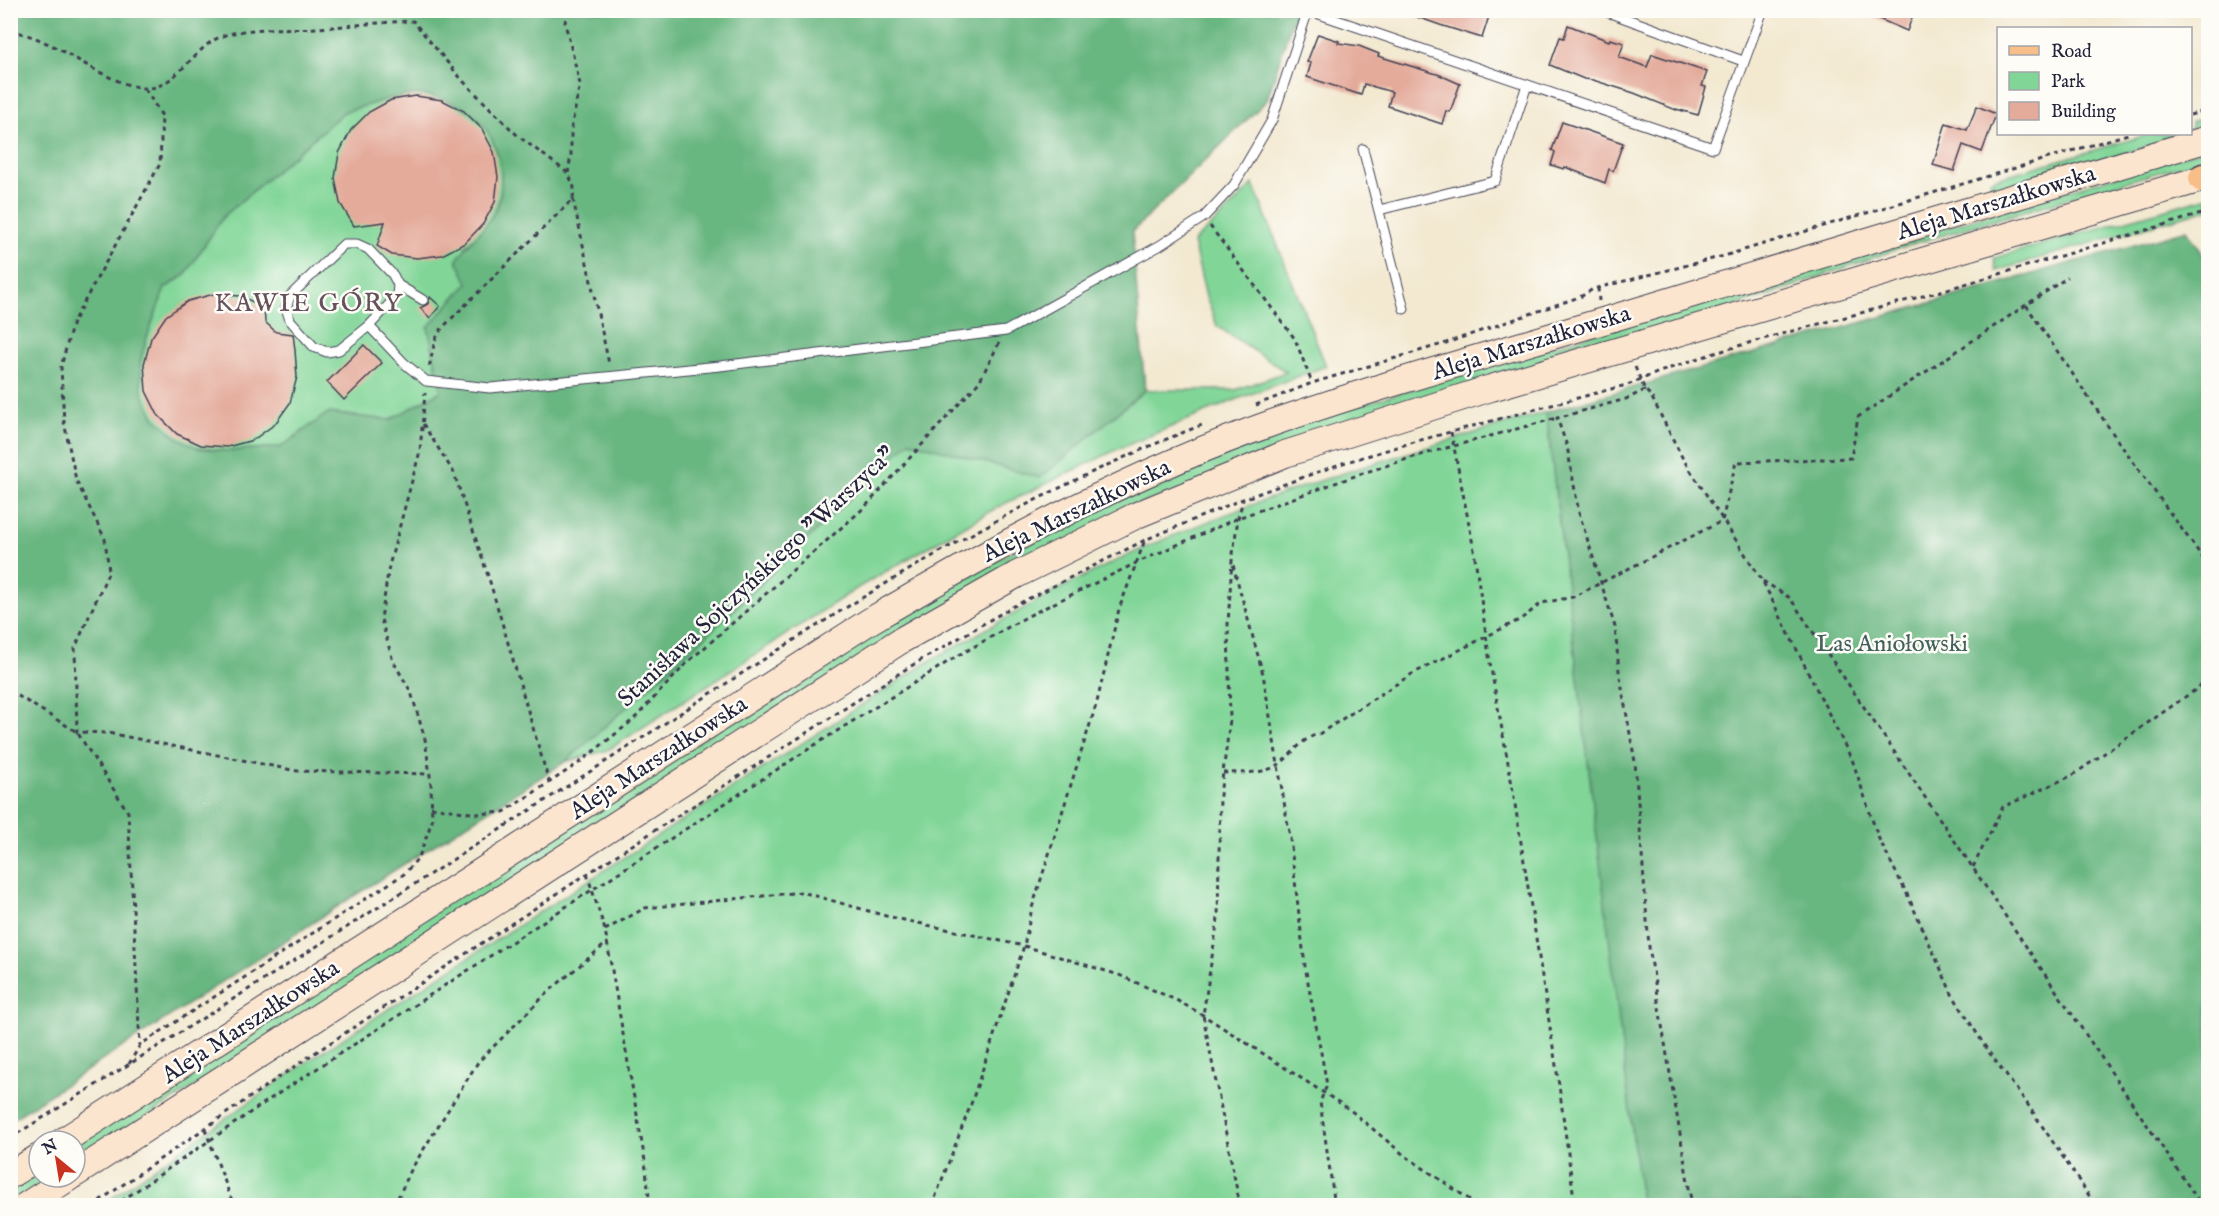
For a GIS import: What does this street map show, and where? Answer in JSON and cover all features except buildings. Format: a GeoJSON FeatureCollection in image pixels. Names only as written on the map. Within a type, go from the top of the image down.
{"type":"FeatureCollection","features":[{"type":"Feature","properties":{"kind":"main road","name":"Aleja Marszałkowska"},"geometry":{"type":"LineString","coordinates":[[82,1129],[870,621],[972,561],[1056,516],[1189,456],[1285,419],[1455,364],[1669,302],[2003,199],[2208,139]]}},
{"type":"Feature","properties":{"kind":"main road","name":"Aleja Marszałkowska"},"geometry":{"type":"LineString","coordinates":[[87,1165],[900,641],[1016,575],[1137,514],[1285,454],[1491,388],[2207,178]]}},
{"type":"Feature","properties":{"kind":"main road"},"geometry":{"type":"LineString","coordinates":[[10,1175],[27,1164]]}},
{"type":"Feature","properties":{"kind":"main road"},"geometry":{"type":"LineString","coordinates":[[25,1206],[51,1189]]}},
{"type":"Feature","properties":{"kind":"lane"},"geometry":{"type":"LineString","coordinates":[[369,326],[404,363],[426,381],[490,388],[732,365],[1006,331],[1159,246],[1204,217],[1234,185],[1272,120],[1308,10]]}},
{"type":"Feature","properties":{"kind":"lane"},"geometry":{"type":"LineString","coordinates":[[1602,10],[1743,61]]}},
{"type":"Feature","properties":{"kind":"lane"},"geometry":{"type":"LineString","coordinates":[[1319,14],[1713,148],[1763,10]]}},
{"type":"Feature","properties":{"kind":"lane"},"geometry":{"type":"LineString","coordinates":[[1378,210],[1495,181],[1527,85]]}},
{"type":"Feature","properties":{"kind":"lane"},"geometry":{"type":"LineString","coordinates":[[1363,149],[1404,309]]}},
{"type":"Feature","properties":{"kind":"lane"},"geometry":{"type":"LineString","coordinates":[[344,244],[357,244],[368,249],[393,275],[398,285],[397,296],[369,326],[339,350],[327,352],[314,347],[290,320],[286,308],[290,296],[344,244]]}},
{"type":"Feature","properties":{"kind":"lane"},"geometry":{"type":"LineString","coordinates":[[398,285],[423,300]]}},
{"type":"Feature","properties":{"kind":"path"},"geometry":{"type":"LineString","coordinates":[[567,10],[565,23],[580,84],[571,129],[568,173]]}},
{"type":"Feature","properties":{"kind":"path"},"geometry":{"type":"LineString","coordinates":[[10,31],[19,32],[64,51],[114,79],[145,89],[161,86],[214,40],[244,31],[413,21],[463,81],[519,136],[568,173],[574,187],[573,199],[612,377]]}},
{"type":"Feature","properties":{"kind":"path"},"geometry":{"type":"LineString","coordinates":[[77,732],[75,648],[109,571],[105,539],[76,480],[64,422],[60,367],[73,322],[160,164],[162,116],[145,89]]}},
{"type":"Feature","properties":{"kind":"path"},"geometry":{"type":"LineString","coordinates":[[2192,115],[2208,110]]}},
{"type":"Feature","properties":{"kind":"path"},"geometry":{"type":"LineString","coordinates":[[1602,306],[1598,288],[1724,256],[2125,135]]}},
{"type":"Feature","properties":{"kind":"path"},"geometry":{"type":"LineString","coordinates":[[128,1066],[140,1045],[404,874],[419,857],[432,821],[424,739],[411,692],[393,661],[381,619],[388,566],[420,451],[426,381],[435,340],[442,328],[573,199]]}},
{"type":"Feature","properties":{"kind":"path"},"geometry":{"type":"LineString","coordinates":[[92,1206],[402,995],[906,669],[1012,607],[1146,540],[1244,499],[1343,463],[1640,380],[1652,374],[1745,346],[2208,212]]}},
{"type":"Feature","properties":{"kind":"path"},"geometry":{"type":"LineString","coordinates":[[1204,217],[1295,339],[1312,383]]}},
{"type":"Feature","properties":{"kind":"path"},"geometry":{"type":"LineString","coordinates":[[1223,772],[1263,771],[1278,765],[1309,736],[1319,734],[1412,674],[1521,619],[1542,603],[1573,597],[1722,521],[1736,462],[1851,458],[1858,417],[2068,277]]}},
{"type":"Feature","properties":{"kind":"path"},"geometry":{"type":"LineString","coordinates":[[2026,305],[2118,441],[2208,565]]}},
{"type":"Feature","properties":{"kind":"path","name":"Stanisława Sojczyńskiego \"Warszyca\""},"geometry":{"type":"LineString","coordinates":[[431,807],[477,814],[504,812],[579,763],[633,720],[688,662],[865,507],[979,382],[1006,331]]}},
{"type":"Feature","properties":{"kind":"path"},"geometry":{"type":"LineString","coordinates":[[1633,362],[1645,390],[1651,396],[1683,459],[1762,580],[1853,762],[1878,837],[1908,896],[1952,994],[1988,1051],[2026,1102],[2096,1206]]}},
{"type":"Feature","properties":{"kind":"path"},"geometry":{"type":"LineString","coordinates":[[114,1206],[209,1140],[592,889],[954,658],[1028,616],[1136,563],[1238,518],[1363,473],[1453,445],[1626,399],[1645,390]]}},
{"type":"Feature","properties":{"kind":"path"},"geometry":{"type":"LineString","coordinates":[[1557,418],[1567,446],[1579,513],[1615,627],[1619,671],[1635,762],[1649,947],[1692,1206]]}},
{"type":"Feature","properties":{"kind":"path"},"geometry":{"type":"LineString","coordinates":[[422,422],[454,473],[490,582],[549,782]]}},
{"type":"Feature","properties":{"kind":"path"},"geometry":{"type":"LineString","coordinates":[[1451,432],[1474,550],[1512,784],[1559,1085],[1575,1206]]}},
{"type":"Feature","properties":{"kind":"path"},"geometry":{"type":"LineString","coordinates":[[1240,1206],[1203,1015],[1218,918],[1220,795],[1230,720],[1228,624],[1232,561],[1238,518],[1244,499]]}},
{"type":"Feature","properties":{"kind":"path"},"geometry":{"type":"LineString","coordinates":[[932,1206],[971,1104],[1024,946],[1032,908],[1097,702],[1119,609],[1146,540]]}},
{"type":"Feature","properties":{"kind":"path"},"geometry":{"type":"LineString","coordinates":[[1232,561],[1263,674],[1290,838],[1305,966],[1327,1085],[1320,1102],[1335,1206]]}},
{"type":"Feature","properties":{"kind":"path"},"geometry":{"type":"LineString","coordinates":[[1762,580],[1790,598],[2202,1206]]}},
{"type":"Feature","properties":{"kind":"path"},"geometry":{"type":"LineString","coordinates":[[1973,867],[2003,807],[2073,775],[2208,681]]}},
{"type":"Feature","properties":{"kind":"path"},"geometry":{"type":"LineString","coordinates":[[10,691],[77,732],[128,812],[140,1045]]}},
{"type":"Feature","properties":{"kind":"path"},"geometry":{"type":"LineString","coordinates":[[77,732],[108,733],[297,771],[429,774]]}},
{"type":"Feature","properties":{"kind":"path"},"geometry":{"type":"LineString","coordinates":[[587,874],[608,942],[645,1161],[650,1206]]}},
{"type":"Feature","properties":{"kind":"path"},"geometry":{"type":"LineString","coordinates":[[605,930],[645,908],[802,892],[886,916],[1024,946],[1119,975],[1176,1000],[1203,1015],[1324,1092],[1349,1109],[1404,1155],[1479,1206]]}},
{"type":"Feature","properties":{"kind":"path"},"geometry":{"type":"LineString","coordinates":[[394,1206],[412,1168],[478,1062],[548,992],[608,942]]}},
{"type":"Feature","properties":{"kind":"path"},"geometry":{"type":"LineString","coordinates":[[205,1128],[234,1206]]}},
{"type":"Feature","properties":{"kind":"green space"},"geometry":{"type":"Polygon","coordinates":[[[11,11],[1295,11],[1267,100],[1132,232],[1145,390],[1040,478],[910,441],[701,641],[565,762],[346,901],[11,1120],[11,11]],[[417,94],[391,98],[344,112],[223,217],[185,275],[165,288],[140,363],[142,393],[154,417],[175,436],[198,448],[227,451],[281,447],[328,413],[390,420],[441,391],[428,327],[468,283],[457,260],[493,214],[500,196],[501,181],[496,149],[482,123],[461,106],[417,94]]]}},
{"type":"Feature","properties":{"kind":"green space"},"geometry":{"type":"Polygon","coordinates":[[[417,94],[454,102],[465,108],[488,132],[500,163],[499,197],[494,213],[479,235],[465,246],[468,283],[428,327],[442,391],[390,420],[328,413],[281,447],[227,451],[198,448],[175,436],[154,417],[142,393],[140,363],[165,288],[185,275],[223,217],[344,112],[391,98],[417,94]]]}},
{"type":"Feature","properties":{"kind":"green space"},"geometry":{"type":"Polygon","coordinates":[[[2208,116],[2208,128],[2192,133],[2192,122],[2208,116]]]}},
{"type":"Feature","properties":{"kind":"green space"},"geometry":{"type":"Polygon","coordinates":[[[2147,135],[2187,135],[1993,192],[1990,180],[2147,135]]]}},
{"type":"Feature","properties":{"kind":"green space"},"geometry":{"type":"Polygon","coordinates":[[[2208,148],[2208,158],[1912,244],[1765,296],[1131,507],[87,1154],[87,1136],[842,649],[1048,531],[1277,430],[2208,148]]]}},
{"type":"Feature","properties":{"kind":"green space"},"geometry":{"type":"Polygon","coordinates":[[[1253,184],[1326,366],[1240,398],[1118,449],[996,508],[859,587],[608,750],[565,762],[701,641],[910,441],[1040,478],[1145,390],[1235,390],[1286,372],[1217,326],[1206,297],[1193,242],[1253,184]]]}},
{"type":"Feature","properties":{"kind":"green space"},"geometry":{"type":"Polygon","coordinates":[[[2208,197],[2208,209],[1996,271],[1994,258],[2208,197]]]}},
{"type":"Feature","properties":{"kind":"green space","name":"Las Aniołowski"},"geometry":{"type":"Polygon","coordinates":[[[2187,230],[2208,262],[2208,1205],[1641,1205],[1546,412],[2187,230]]]}},
{"type":"Feature","properties":{"kind":"green space"},"geometry":{"type":"Polygon","coordinates":[[[1546,412],[1642,1205],[100,1206],[314,1057],[933,659],[1018,612],[1133,553],[1257,503],[1400,455],[1546,412]]]}},
{"type":"Feature","properties":{"kind":"green space"},"geometry":{"type":"Polygon","coordinates":[[[27,1175],[27,1189],[33,1189],[11,1203],[11,1186],[27,1175]]]}},
{"type":"Feature","properties":{"kind":"district","name":"KAWIE GÓRY"},"geometry":{"type":"Point","coordinates":[309,302]}}]}
